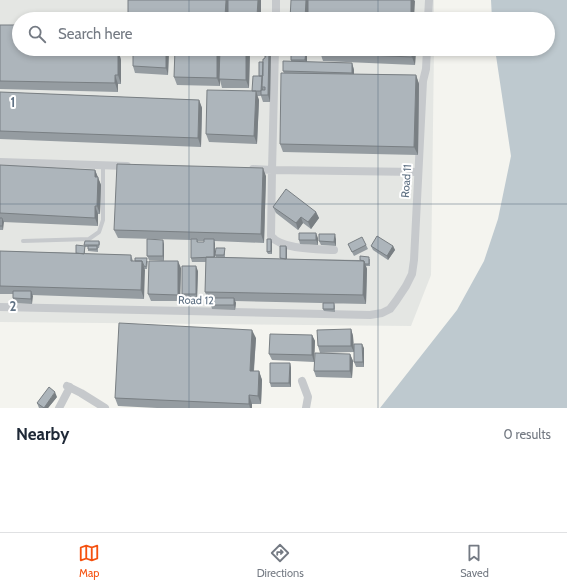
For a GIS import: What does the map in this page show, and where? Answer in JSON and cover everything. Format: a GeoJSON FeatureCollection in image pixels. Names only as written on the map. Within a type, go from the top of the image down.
{"type":"FeatureCollection","features":[{"type":"Feature","properties":{"kind":"street"},"geometry":{"type":"LineString","coordinates":[[276,0],[276,12]]}},
{"type":"Feature","properties":{"kind":"street"},"geometry":{"type":"LineString","coordinates":[[428,12],[429,0]]}},
{"type":"Feature","properties":{"kind":"street"},"geometry":{"type":"LineString","coordinates":[[275,56],[271,236],[275,241],[294,247],[334,250]]}},
{"type":"Feature","properties":{"kind":"street","name":"Road 11"},"geometry":{"type":"LineString","coordinates":[[390,309],[406,286],[412,274],[423,81],[426,69],[427,56]]}},
{"type":"Feature","properties":{"kind":"street"},"geometry":{"type":"LineString","coordinates":[[0,162],[134,166]]}},
{"type":"Feature","properties":{"kind":"street"},"geometry":{"type":"LineString","coordinates":[[242,169],[418,172]]}},
{"type":"Feature","properties":{"kind":"street","name":"Road 12"},"geometry":{"type":"LineString","coordinates":[[0,307],[370,315],[382,313],[390,309]]}},
{"type":"Feature","properties":{"kind":"street"},"geometry":{"type":"LineString","coordinates":[[302,381],[308,397],[306,408]]}},
{"type":"Feature","properties":{"kind":"street"},"geometry":{"type":"LineString","coordinates":[[59,408],[68,386],[105,408]]}},
{"type":"Feature","properties":{"kind":"lane"},"geometry":{"type":"LineString","coordinates":[[23,242],[89,239],[99,232],[103,220],[103,165]]}},
{"type":"Feature","properties":{"kind":"shaded area"},"geometry":{"type":"Polygon","coordinates":[[[0,0],[434,0],[434,12],[12,12],[12,56],[434,56],[431,275],[411,326],[0,322],[0,0]]]}},
{"type":"Feature","properties":{"kind":"shaded area"},"geometry":{"type":"Polygon","coordinates":[[[491,0],[567,0],[567,408],[380,408],[457,310],[484,261],[498,219],[511,156],[496,56],[555,56],[555,12],[492,12],[491,0]]]}},
{"type":"Feature","properties":{"kind":"building"},"geometry":{"type":"Polygon","coordinates":[[[128,0],[226,0],[225,12],[128,12],[128,0]]]}},
{"type":"Feature","properties":{"kind":"building"},"geometry":{"type":"Polygon","coordinates":[[[228,0],[258,0],[257,12],[228,12],[228,0]]]}},
{"type":"Feature","properties":{"kind":"building"},"geometry":{"type":"Polygon","coordinates":[[[291,0],[306,0],[305,12],[290,12],[291,0]]]}},
{"type":"Feature","properties":{"kind":"building"},"geometry":{"type":"Polygon","coordinates":[[[308,0],[411,0],[411,12],[308,12],[308,0]]]}},
{"type":"Feature","properties":{"kind":"building"},"geometry":{"type":"Polygon","coordinates":[[[0,25],[12,25],[12,56],[118,56],[118,75],[115,75],[115,83],[0,81],[0,25]]]}},
{"type":"Feature","properties":{"kind":"building"},"geometry":{"type":"Polygon","coordinates":[[[133,56],[166,56],[166,68],[133,66],[133,56]]]}},
{"type":"Feature","properties":{"kind":"building"},"geometry":{"type":"Polygon","coordinates":[[[175,56],[217,56],[217,78],[174,77],[175,56]]]}},
{"type":"Feature","properties":{"kind":"building"},"geometry":{"type":"Polygon","coordinates":[[[220,56],[246,56],[246,80],[219,79],[220,56]]]}},
{"type":"Feature","properties":{"kind":"building"},"geometry":{"type":"Polygon","coordinates":[[[266,56],[269,56],[268,95],[261,95],[261,90],[265,90],[265,87],[262,87],[264,59],[266,56]]]}},
{"type":"Feature","properties":{"kind":"building"},"geometry":{"type":"Polygon","coordinates":[[[291,56],[305,56],[305,60],[291,60],[291,56]]]}},
{"type":"Feature","properties":{"kind":"building"},"geometry":{"type":"Polygon","coordinates":[[[389,56],[412,56],[412,57],[389,56]]]}},
{"type":"Feature","properties":{"kind":"building"},"geometry":{"type":"Polygon","coordinates":[[[283,61],[352,63],[352,73],[283,71],[283,61]]]}},
{"type":"Feature","properties":{"kind":"building"},"geometry":{"type":"Polygon","coordinates":[[[259,62],[263,62],[263,76],[259,76],[259,62]]]}},
{"type":"Feature","properties":{"kind":"building"},"geometry":{"type":"Polygon","coordinates":[[[281,73],[416,75],[414,147],[280,144],[281,73]]]}},
{"type":"Feature","properties":{"kind":"building"},"geometry":{"type":"Polygon","coordinates":[[[253,76],[262,76],[261,91],[252,91],[253,76]]]}},
{"type":"Feature","properties":{"kind":"building"},"geometry":{"type":"Polygon","coordinates":[[[207,90],[256,91],[254,136],[206,134],[207,90]]]}},
{"type":"Feature","properties":{"kind":"building"},"geometry":{"type":"Polygon","coordinates":[[[0,92],[199,100],[198,138],[0,131],[0,92]]]}},
{"type":"Feature","properties":{"kind":"building"},"geometry":{"type":"Polygon","coordinates":[[[117,164],[263,168],[261,234],[114,230],[117,164]]]}},
{"type":"Feature","properties":{"kind":"building"},"geometry":{"type":"Polygon","coordinates":[[[0,165],[95,170],[95,177],[98,177],[95,218],[0,213],[0,165]]]}},
{"type":"Feature","properties":{"kind":"building"},"geometry":{"type":"Polygon","coordinates":[[[286,189],[316,212],[308,222],[301,217],[296,223],[273,207],[286,189]]]}},
{"type":"Feature","properties":{"kind":"building"},"geometry":{"type":"Polygon","coordinates":[[[0,218],[2,218],[2,226],[0,226],[0,218]]]}},
{"type":"Feature","properties":{"kind":"building"},"geometry":{"type":"Polygon","coordinates":[[[299,233],[316,233],[316,240],[299,240],[299,233]]]}},
{"type":"Feature","properties":{"kind":"building"},"geometry":{"type":"Polygon","coordinates":[[[319,234],[335,234],[334,242],[319,241],[319,234]]]}},
{"type":"Feature","properties":{"kind":"building"},"geometry":{"type":"Polygon","coordinates":[[[377,236],[393,246],[387,256],[371,246],[377,236]]]}},
{"type":"Feature","properties":{"kind":"building"},"geometry":{"type":"Polygon","coordinates":[[[362,237],[366,245],[352,252],[348,244],[362,237]]]}},
{"type":"Feature","properties":{"kind":"building"},"geometry":{"type":"Polygon","coordinates":[[[147,239],[163,240],[163,256],[147,256],[147,239]]]}},
{"type":"Feature","properties":{"kind":"building"},"geometry":{"type":"Polygon","coordinates":[[[191,239],[197,239],[197,242],[204,242],[204,239],[214,239],[214,257],[191,258],[191,239]]]}},
{"type":"Feature","properties":{"kind":"building"},"geometry":{"type":"Polygon","coordinates":[[[267,239],[271,239],[271,251],[267,252],[267,239]]]}},
{"type":"Feature","properties":{"kind":"building"},"geometry":{"type":"Polygon","coordinates":[[[85,241],[99,241],[99,245],[84,245],[85,241]]]}},
{"type":"Feature","properties":{"kind":"building"},"geometry":{"type":"Polygon","coordinates":[[[76,245],[85,246],[84,254],[76,253],[76,245]]]}},
{"type":"Feature","properties":{"kind":"building"},"geometry":{"type":"Polygon","coordinates":[[[88,246],[97,246],[97,249],[88,249],[88,246]]]}},
{"type":"Feature","properties":{"kind":"building"},"geometry":{"type":"Polygon","coordinates":[[[280,246],[286,246],[286,259],[280,258],[280,246]]]}},
{"type":"Feature","properties":{"kind":"building"},"geometry":{"type":"Polygon","coordinates":[[[216,248],[225,248],[224,255],[215,255],[216,248]]]}},
{"type":"Feature","properties":{"kind":"building"},"geometry":{"type":"Polygon","coordinates":[[[0,251],[131,255],[131,261],[142,261],[141,290],[0,286],[0,251]]]}},
{"type":"Feature","properties":{"kind":"building"},"geometry":{"type":"Polygon","coordinates":[[[360,256],[369,257],[369,264],[365,264],[364,261],[360,260],[360,256]]]}},
{"type":"Feature","properties":{"kind":"building"},"geometry":{"type":"Polygon","coordinates":[[[206,257],[364,261],[363,295],[205,292],[206,257]]]}},
{"type":"Feature","properties":{"kind":"building"},"geometry":{"type":"Polygon","coordinates":[[[135,258],[147,258],[146,267],[142,261],[135,261],[135,258]]]}},
{"type":"Feature","properties":{"kind":"building"},"geometry":{"type":"Polygon","coordinates":[[[149,261],[178,261],[178,295],[148,294],[149,261]]]}},
{"type":"Feature","properties":{"kind":"building"},"geometry":{"type":"Polygon","coordinates":[[[182,266],[196,266],[196,294],[182,294],[182,266]]]}},
{"type":"Feature","properties":{"kind":"building"},"geometry":{"type":"Polygon","coordinates":[[[13,291],[31,291],[31,299],[13,298],[13,291]]]}},
{"type":"Feature","properties":{"kind":"building"},"geometry":{"type":"Polygon","coordinates":[[[211,298],[234,298],[234,305],[211,305],[211,298]]]}},
{"type":"Feature","properties":{"kind":"building"},"geometry":{"type":"Polygon","coordinates":[[[323,303],[334,303],[334,309],[323,309],[323,303]]]}},
{"type":"Feature","properties":{"kind":"building"},"geometry":{"type":"Polygon","coordinates":[[[119,323],[252,330],[250,371],[259,371],[258,396],[249,395],[249,404],[115,398],[119,323]]]}},
{"type":"Feature","properties":{"kind":"building"},"geometry":{"type":"Polygon","coordinates":[[[351,329],[351,346],[318,346],[317,330],[351,329]]]}},
{"type":"Feature","properties":{"kind":"building"},"geometry":{"type":"Polygon","coordinates":[[[270,334],[312,335],[312,355],[269,354],[270,334]]]}},
{"type":"Feature","properties":{"kind":"building"},"geometry":{"type":"Polygon","coordinates":[[[354,344],[362,344],[363,362],[354,362],[354,344]]]}},
{"type":"Feature","properties":{"kind":"building"},"geometry":{"type":"Polygon","coordinates":[[[315,353],[350,354],[350,371],[314,371],[315,353]]]}},
{"type":"Feature","properties":{"kind":"building"},"geometry":{"type":"Polygon","coordinates":[[[270,363],[290,363],[289,383],[270,383],[270,363]]]}},
{"type":"Feature","properties":{"kind":"building"},"geometry":{"type":"Polygon","coordinates":[[[49,387],[55,392],[44,408],[37,403],[49,387]]]}}]}
